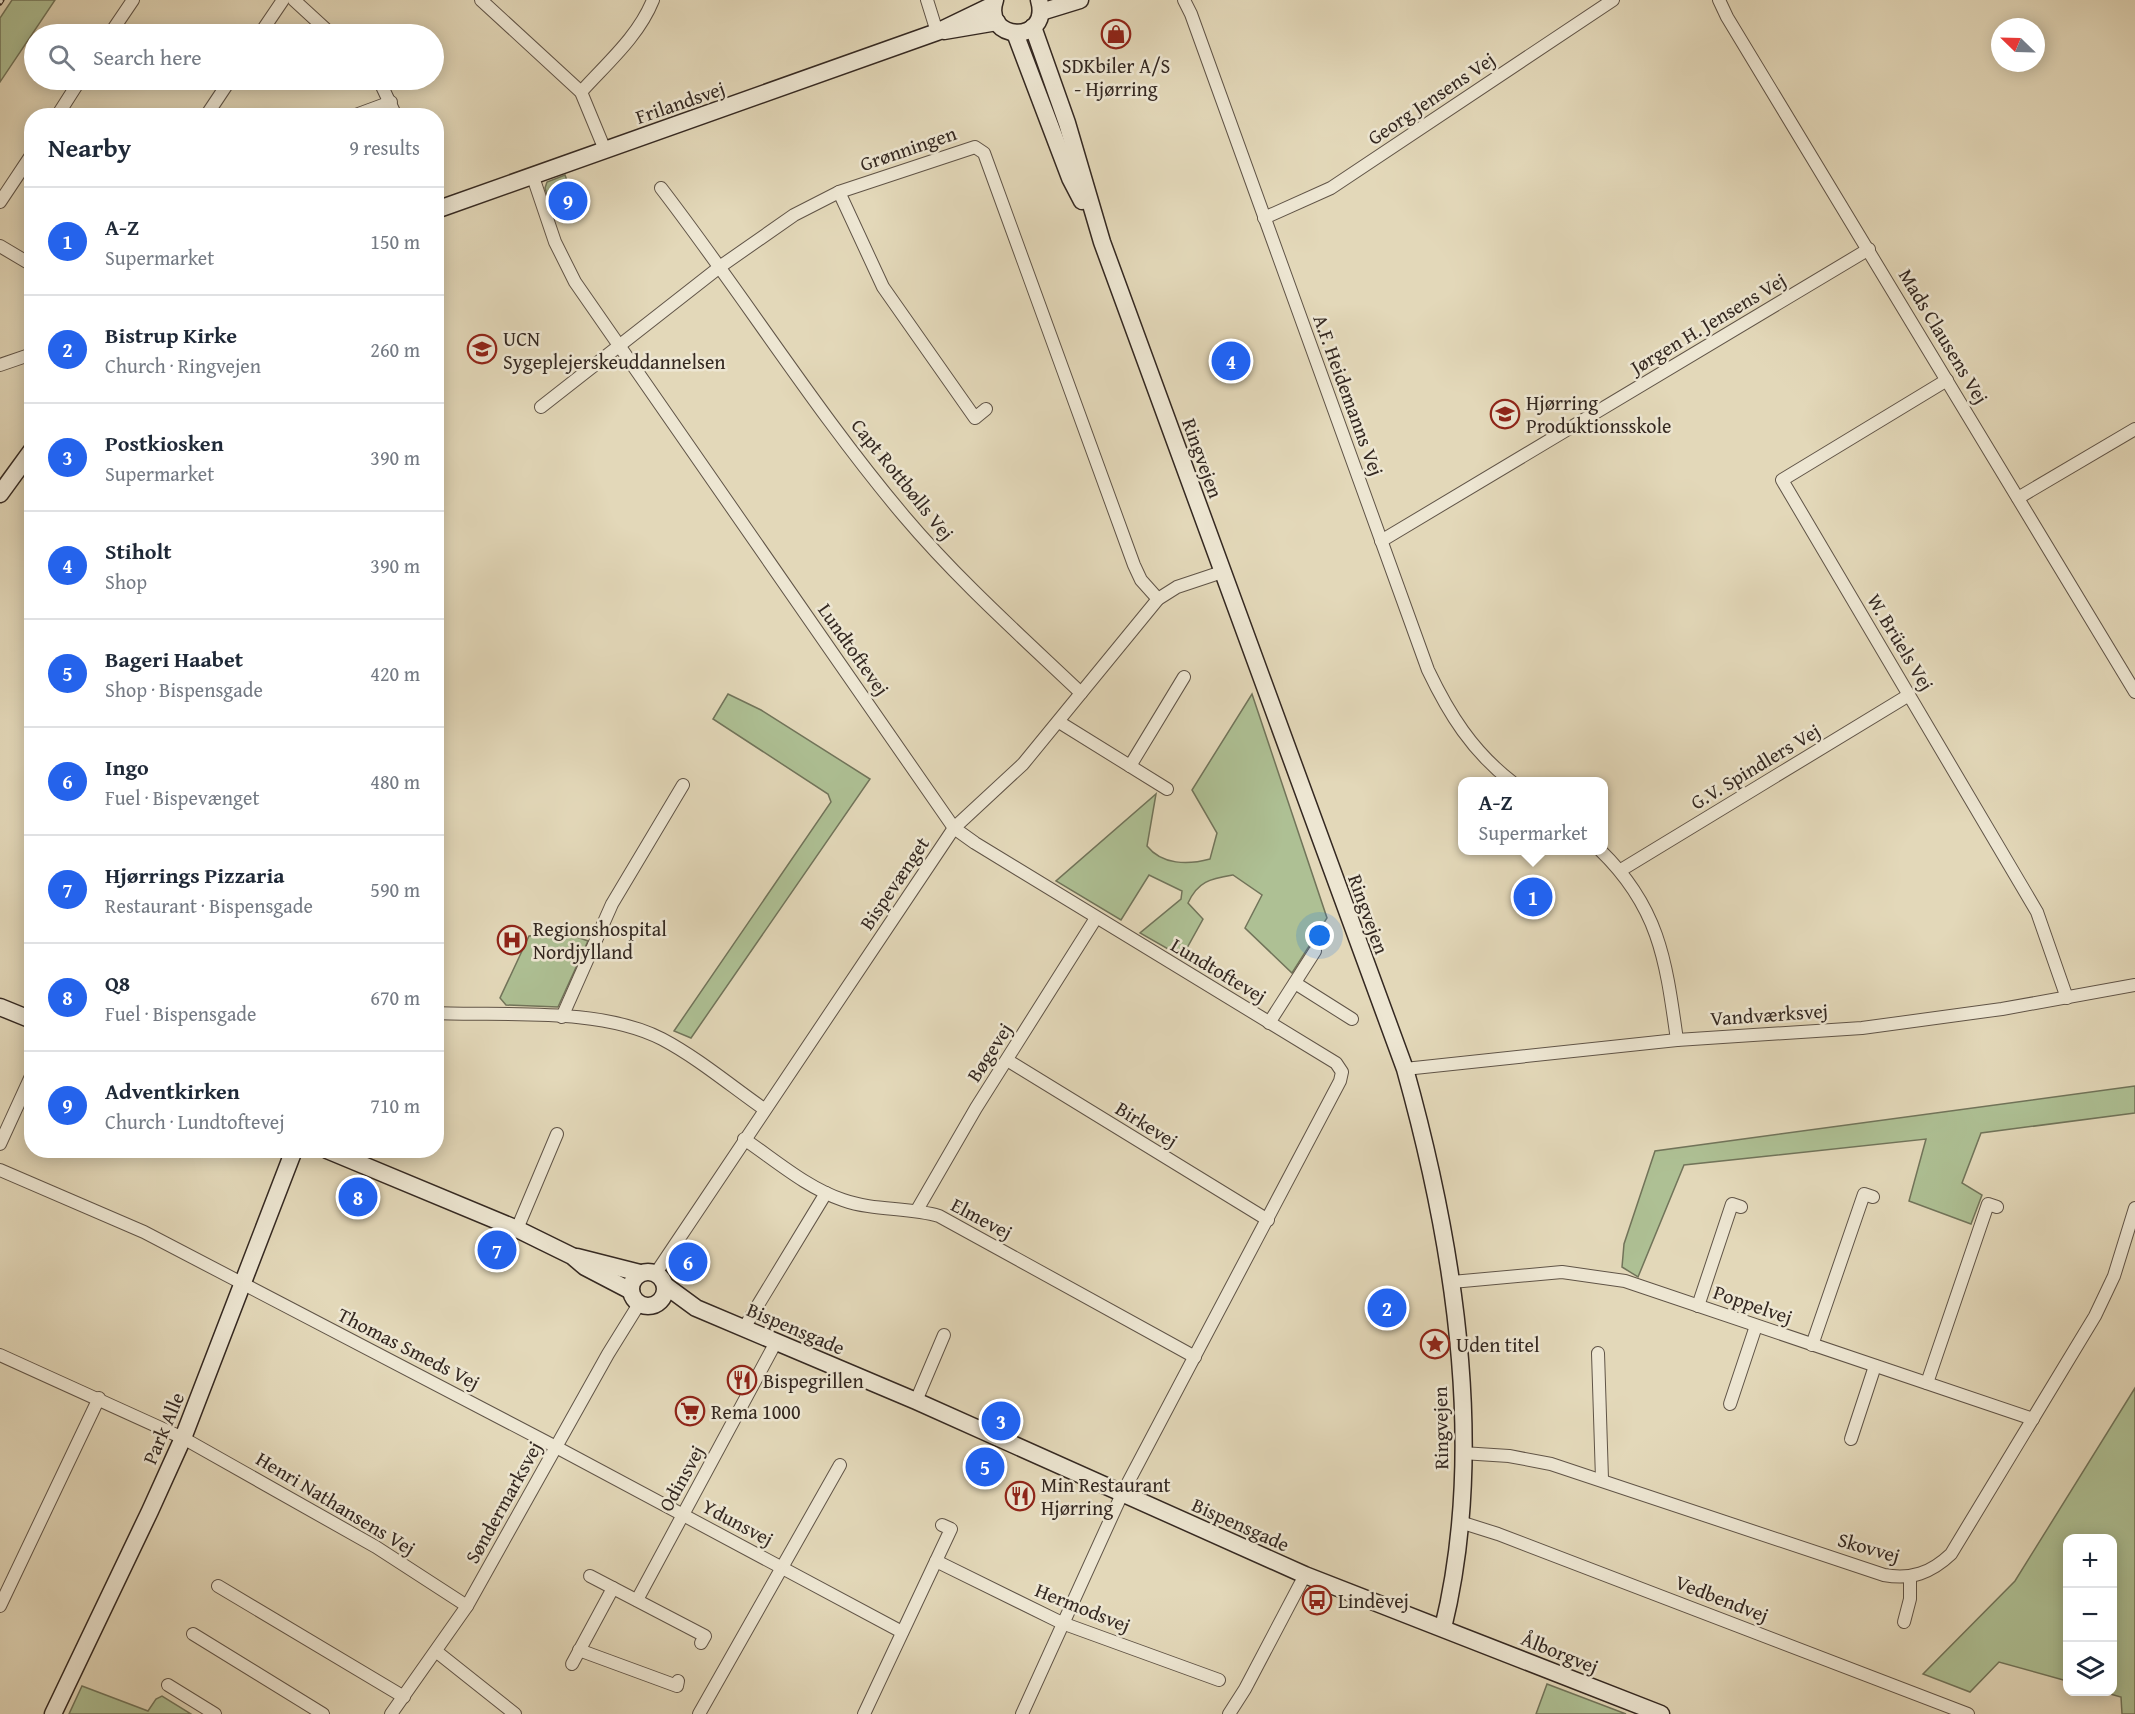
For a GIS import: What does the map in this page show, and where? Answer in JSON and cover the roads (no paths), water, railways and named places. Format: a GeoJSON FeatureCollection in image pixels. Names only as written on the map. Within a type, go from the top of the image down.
{"type":"FeatureCollection","features":[{"type":"Feature","properties":{"kind":"street"},"geometry":{"type":"LineString","coordinates":[[117,24],[133,0]]}},
{"type":"Feature","properties":{"kind":"street"},"geometry":{"type":"LineString","coordinates":[[267,24],[283,0]]}},
{"type":"Feature","properties":{"kind":"street"},"geometry":{"type":"LineString","coordinates":[[294,0],[320,24]]}},
{"type":"Feature","properties":{"kind":"street"},"geometry":{"type":"LineString","coordinates":[[481,0],[580,92],[605,150]]}},
{"type":"Feature","properties":{"kind":"street"},"geometry":{"type":"LineString","coordinates":[[580,92],[628,42],[646,18],[653,0]]}},
{"type":"Feature","properties":{"kind":"street"},"geometry":{"type":"LineString","coordinates":[[927,0],[937,32]]}},
{"type":"Feature","properties":{"kind":"street"},"geometry":{"type":"LineString","coordinates":[[994,2],[997,22],[1008,32],[1015,33],[1038,13],[1080,0]]}},
{"type":"Feature","properties":{"kind":"street","name":"A.F. Heidemanns Vej"},"geometry":{"type":"LineString","coordinates":[[1184,0],[1428,670],[1449,714],[1480,753],[1506,777]]}},
{"type":"Feature","properties":{"kind":"street","name":"Georg Jensens Vej"},"geometry":{"type":"LineString","coordinates":[[1264,218],[1332,188],[1613,0]]}},
{"type":"Feature","properties":{"kind":"street","name":"Mads Clausens Vej"},"geometry":{"type":"LineString","coordinates":[[1719,0],[1727,17],[2135,692]]}},
{"type":"Feature","properties":{"kind":"street","name":"Frilandsvej"},"geometry":{"type":"LineString","coordinates":[[444,207],[937,32],[994,2]]}},
{"type":"Feature","properties":{"kind":"street","name":"Ringvejen"},"geometry":{"type":"LineString","coordinates":[[1038,13],[1102,242],[1405,1069],[1437,1193],[1452,1282],[1460,1371],[1462,1453],[1460,1522],[1452,1590],[1443,1628]]}},
{"type":"Feature","properties":{"kind":"street","name":"Frilandsvej"},"geometry":{"type":"LineString","coordinates":[[937,32],[997,22]]}},
{"type":"Feature","properties":{"kind":"street","name":"Ringvejen"},"geometry":{"type":"LineString","coordinates":[[1015,33],[1070,178],[1102,242]]}},
{"type":"Feature","properties":{"kind":"street"},"geometry":{"type":"LineString","coordinates":[[62,108],[74,90]]}},
{"type":"Feature","properties":{"kind":"street"},"geometry":{"type":"LineString","coordinates":[[211,108],[223,90]]}},
{"type":"Feature","properties":{"kind":"street"},"geometry":{"type":"LineString","coordinates":[[384,90],[393,108]]}},
{"type":"Feature","properties":{"kind":"street"},"geometry":{"type":"LineString","coordinates":[[375,108],[391,102]]}},
{"type":"Feature","properties":{"kind":"street","name":"Grønningen"},"geometry":{"type":"LineString","coordinates":[[542,407],[722,266],[794,215],[839,192],[975,147],[984,153],[1134,565],[1141,580],[1158,599]]}},
{"type":"Feature","properties":{"kind":"street"},"geometry":{"type":"LineString","coordinates":[[0,202],[24,166]]}},
{"type":"Feature","properties":{"kind":"street","name":"Lundtoftevej"},"geometry":{"type":"LineString","coordinates":[[533,177],[555,242],[575,282],[954,828],[1096,918],[1336,1063],[1342,1072],[1340,1082],[1268,1220]]}},
{"type":"Feature","properties":{"kind":"street","name":"Capt Rottbølls Vej"},"geometry":{"type":"LineString","coordinates":[[661,188],[722,266],[847,444],[905,517],[959,575],[1081,693]]}},
{"type":"Feature","properties":{"kind":"street"},"geometry":{"type":"LineString","coordinates":[[839,192],[868,259],[902,318],[975,418],[986,409]]}},
{"type":"Feature","properties":{"kind":"street"},"geometry":{"type":"LineString","coordinates":[[0,246],[24,260]]}},
{"type":"Feature","properties":{"kind":"street","name":"Jørgen H. Jensens Vej"},"geometry":{"type":"LineString","coordinates":[[1381,541],[1869,249]]}},
{"type":"Feature","properties":{"kind":"street"},"geometry":{"type":"LineString","coordinates":[[0,365],[24,357]]}},
{"type":"Feature","properties":{"kind":"street","name":"W. Brüels Vej"},"geometry":{"type":"LineString","coordinates":[[1947,380],[1782,480],[2037,912],[2067,998]]}},
{"type":"Feature","properties":{"kind":"street"},"geometry":{"type":"LineString","coordinates":[[2018,498],[2135,429]]}},
{"type":"Feature","properties":{"kind":"street"},"geometry":{"type":"LineString","coordinates":[[0,494],[24,461]]}},
{"type":"Feature","properties":{"kind":"street","name":"Bispevænget"},"geometry":{"type":"LineString","coordinates":[[655,1284],[744,1139],[954,828],[1023,764],[1158,599],[1177,587],[1222,572]]}},
{"type":"Feature","properties":{"kind":"street"},"geometry":{"type":"LineString","coordinates":[[1130,766],[1184,677]]}},
{"type":"Feature","properties":{"kind":"street","name":"G.V. Spindlers Vej"},"geometry":{"type":"LineString","coordinates":[[1621,870],[1909,695]]}},
{"type":"Feature","properties":{"kind":"street"},"geometry":{"type":"LineString","coordinates":[[1059,722],[1167,789]]}},
{"type":"Feature","properties":{"kind":"street"},"geometry":{"type":"LineString","coordinates":[[562,1017],[612,904],[683,785]]}},
{"type":"Feature","properties":{"kind":"street"},"geometry":{"type":"LineString","coordinates":[[1605,855],[1621,870],[1643,904],[1659,937],[1668,974],[1677,1040]]}},
{"type":"Feature","properties":{"kind":"street","name":"Bøgevej"},"geometry":{"type":"LineString","coordinates":[[917,1210],[976,1108],[1096,918]]}},
{"type":"Feature","properties":{"kind":"street","name":"Lundtoftevej"},"geometry":{"type":"LineString","coordinates":[[1269,1023],[1314,951]]}},
{"type":"Feature","properties":{"kind":"street","name":"Lundtoftevej"},"geometry":{"type":"LineString","coordinates":[[1294,983],[1352,1019]]}},
{"type":"Feature","properties":{"kind":"street","name":"Vandværksvej"},"geometry":{"type":"LineString","coordinates":[[1405,1069],[1677,1040],[1862,1028],[2135,987]]}},
{"type":"Feature","properties":{"kind":"street"},"geometry":{"type":"LineString","coordinates":[[0,1006],[24,1016]]}},
{"type":"Feature","properties":{"kind":"street"},"geometry":{"type":"LineString","coordinates":[[444,1013],[562,1017],[633,1028],[663,1039],[764,1109]]}},
{"type":"Feature","properties":{"kind":"street","name":"Birkevej"},"geometry":{"type":"LineString","coordinates":[[1007,1060],[1268,1220]]}},
{"type":"Feature","properties":{"kind":"street"},"geometry":{"type":"LineString","coordinates":[[0,1144],[24,1092]]}},
{"type":"Feature","properties":{"kind":"street"},"geometry":{"type":"LineString","coordinates":[[517,1229],[557,1134]]}},
{"type":"Feature","properties":{"kind":"street","name":"Elmevej"},"geometry":{"type":"LineString","coordinates":[[744,1139],[826,1193],[861,1205],[917,1210],[939,1216],[1195,1357]]}},
{"type":"Feature","properties":{"kind":"street","name":"Park Alle"},"geometry":{"type":"LineString","coordinates":[[53,1714],[183,1438],[291,1158]]}},
{"type":"Feature","properties":{"kind":"street","name":"Bispensgade"},"geometry":{"type":"LineString","coordinates":[[346,1158],[517,1229],[572,1256],[655,1284],[683,1308],[696,1308],[744,1328],[916,1401],[1305,1575],[1443,1628]]}},
{"type":"Feature","properties":{"kind":"street","name":"Thomas Smeds Vej"},"geometry":{"type":"LineString","coordinates":[[0,1170],[144,1232],[556,1447]]}},
{"type":"Feature","properties":{"kind":"street"},"geometry":{"type":"LineString","coordinates":[[744,1328],[826,1193]]}},
{"type":"Feature","properties":{"kind":"street"},"geometry":{"type":"LineString","coordinates":[[1812,1345],[1864,1194],[1873,1197]]}},
{"type":"Feature","properties":{"kind":"street"},"geometry":{"type":"LineString","coordinates":[[1698,1306],[1732,1204],[1741,1207]]}},
{"type":"Feature","properties":{"kind":"street"},"geometry":{"type":"LineString","coordinates":[[1927,1383],[1988,1204],[1997,1207]]}},
{"type":"Feature","properties":{"kind":"street","name":"Skovvej"},"geometry":{"type":"LineString","coordinates":[[1462,1453],[1509,1456],[1551,1464],[1602,1479],[1884,1575],[1910,1577],[1925,1573],[1951,1554],[2095,1316],[2114,1276],[2135,1208]]}},
{"type":"Feature","properties":{"kind":"street"},"geometry":{"type":"LineString","coordinates":[[1022,1714],[1122,1494],[1268,1220]]}},
{"type":"Feature","properties":{"kind":"street","name":"Bispensgade"},"geometry":{"type":"LineString","coordinates":[[572,1256],[585,1267],[635,1297]]}},
{"type":"Feature","properties":{"kind":"street","name":"Poppelvej"},"geometry":{"type":"LineString","coordinates":[[1452,1282],[1562,1272],[1625,1281],[2033,1419]]}},
{"type":"Feature","properties":{"kind":"street"},"geometry":{"type":"LineString","coordinates":[[633,1281],[655,1284],[650,1306],[635,1297],[633,1281]]}},
{"type":"Feature","properties":{"kind":"street","name":"Søndermarksvej"},"geometry":{"type":"LineString","coordinates":[[392,1714],[467,1606],[556,1447],[635,1297]]}},
{"type":"Feature","properties":{"kind":"street"},"geometry":{"type":"LineString","coordinates":[[1730,1404],[1756,1326]]}},
{"type":"Feature","properties":{"kind":"street"},"geometry":{"type":"LineString","coordinates":[[916,1401],[944,1335]]}},
{"type":"Feature","properties":{"kind":"street","name":"Odinsvej"},"geometry":{"type":"LineString","coordinates":[[637,1600],[776,1342]]}},
{"type":"Feature","properties":{"kind":"street"},"geometry":{"type":"LineString","coordinates":[[1598,1353],[1602,1479]]}},
{"type":"Feature","properties":{"kind":"street","name":"Henri Nathansens Vej"},"geometry":{"type":"LineString","coordinates":[[0,1355],[183,1438],[376,1547],[467,1606]]}},
{"type":"Feature","properties":{"kind":"street"},"geometry":{"type":"LineString","coordinates":[[1851,1439],[1875,1366]]}},
{"type":"Feature","properties":{"kind":"street"},"geometry":{"type":"LineString","coordinates":[[0,1606],[99,1398]]}},
{"type":"Feature","properties":{"kind":"street","name":"Ydunsvej"},"geometry":{"type":"LineString","coordinates":[[556,1447],[902,1632]]}},
{"type":"Feature","properties":{"kind":"street"},"geometry":{"type":"LineString","coordinates":[[699,1714],[840,1465]]}},
{"type":"Feature","properties":{"kind":"street","name":"Vedbendvej"},"geometry":{"type":"LineString","coordinates":[[1460,1522],[1498,1534],[1968,1714]]}},
{"type":"Feature","properties":{"kind":"street"},"geometry":{"type":"LineString","coordinates":[[864,1714],[951,1529],[942,1525]]}},
{"type":"Feature","properties":{"kind":"street","name":"Hermodsvej"},"geometry":{"type":"LineString","coordinates":[[936,1561],[1062,1623],[1219,1680]]}},
{"type":"Feature","properties":{"kind":"street"},"geometry":{"type":"LineString","coordinates":[[1229,1714],[1245,1689],[1305,1575]]}},
{"type":"Feature","properties":{"kind":"street"},"geometry":{"type":"LineString","coordinates":[[590,1576],[705,1636],[701,1643]]}},
{"type":"Feature","properties":{"kind":"street"},"geometry":{"type":"LineString","coordinates":[[1904,1622],[1910,1599],[1910,1577]]}},
{"type":"Feature","properties":{"kind":"street"},"geometry":{"type":"LineString","coordinates":[[218,1586],[404,1697]]}},
{"type":"Feature","properties":{"kind":"street"},"geometry":{"type":"LineString","coordinates":[[572,1664],[613,1588]]}},
{"type":"Feature","properties":{"kind":"street","name":"Ålborgvej"},"geometry":{"type":"LineString","coordinates":[[1443,1628],[1661,1714]]}},
{"type":"Feature","properties":{"kind":"street"},"geometry":{"type":"LineString","coordinates":[[193,1634],[323,1714]]}},
{"type":"Feature","properties":{"kind":"street"},"geometry":{"type":"LineString","coordinates":[[579,1650],[677,1686],[678,1681]]}},
{"type":"Feature","properties":{"kind":"street"},"geometry":{"type":"LineString","coordinates":[[437,1652],[515,1714]]}},
{"type":"Feature","properties":{"kind":"street"},"geometry":{"type":"LineString","coordinates":[[168,1684],[215,1714]]}},
{"type":"Feature","properties":{"kind":"place","name":"SDKbiler A/S - Hjørring"},"geometry":{"type":"Point","coordinates":[1116,34]}},
{"type":"Feature","properties":{"kind":"place","name":"Adventkirken"},"geometry":{"type":"Point","coordinates":[568,201]}},
{"type":"Feature","properties":{"kind":"place","name":"UCN Sygeplejerskeuddannelsen"},"geometry":{"type":"Point","coordinates":[482,349]}},
{"type":"Feature","properties":{"kind":"place","name":"Stiholt"},"geometry":{"type":"Point","coordinates":[1231,361]}},
{"type":"Feature","properties":{"kind":"place","name":"Hjørring Produktionsskole"},"geometry":{"type":"Point","coordinates":[1505,414]}},
{"type":"Feature","properties":{"kind":"place","name":"A-Z"},"geometry":{"type":"Point","coordinates":[1533,897]}},
{"type":"Feature","properties":{"kind":"place","name":"Regionshospital Nordjylland"},"geometry":{"type":"Point","coordinates":[512,940]}},
{"type":"Feature","properties":{"kind":"place","name":"Q8"},"geometry":{"type":"Point","coordinates":[358,1197]}},
{"type":"Feature","properties":{"kind":"place","name":"Hjørrings Pizzaria"},"geometry":{"type":"Point","coordinates":[497,1250]}},
{"type":"Feature","properties":{"kind":"place","name":"Ingo"},"geometry":{"type":"Point","coordinates":[688,1262]}},
{"type":"Feature","properties":{"kind":"place","name":"Bistrup Kirke"},"geometry":{"type":"Point","coordinates":[1387,1308]}},
{"type":"Feature","properties":{"kind":"place","name":"Uden titel"},"geometry":{"type":"Point","coordinates":[1435,1344]}},
{"type":"Feature","properties":{"kind":"place","name":"Bispegrillen"},"geometry":{"type":"Point","coordinates":[742,1380]}},
{"type":"Feature","properties":{"kind":"place","name":"Rema 1000"},"geometry":{"type":"Point","coordinates":[690,1411]}},
{"type":"Feature","properties":{"kind":"place","name":"Postkiosken"},"geometry":{"type":"Point","coordinates":[1001,1421]}},
{"type":"Feature","properties":{"kind":"place","name":"Bageri Haabet"},"geometry":{"type":"Point","coordinates":[985,1467]}},
{"type":"Feature","properties":{"kind":"place","name":"Min Restaurant Hjørring"},"geometry":{"type":"Point","coordinates":[1020,1496]}},
{"type":"Feature","properties":{"kind":"place","name":"Lindevej"},"geometry":{"type":"Point","coordinates":[1317,1600]}}]}
